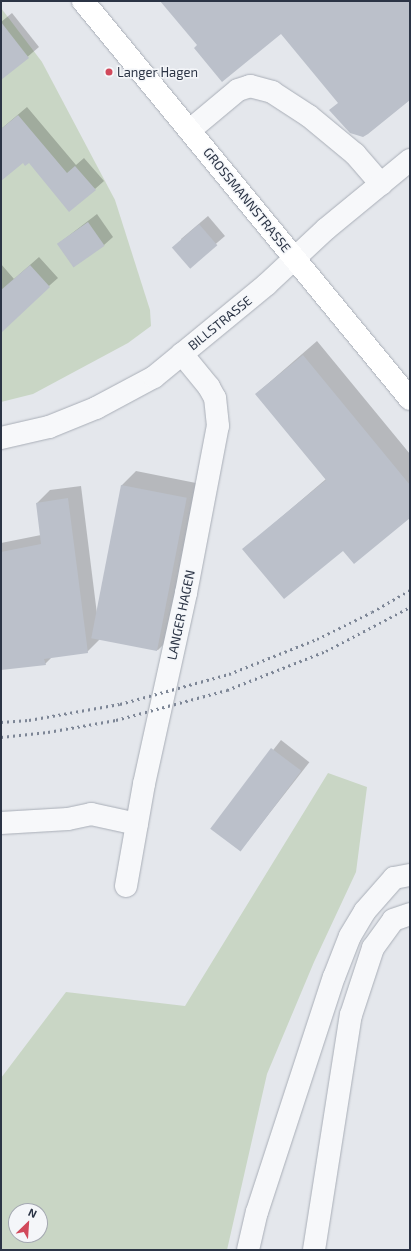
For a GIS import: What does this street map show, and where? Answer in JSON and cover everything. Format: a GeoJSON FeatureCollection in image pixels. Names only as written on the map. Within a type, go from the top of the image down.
{"type":"FeatureCollection","features":[{"type":"Feature","properties":{"kind":"main road","name":"GROSSMANNSTRASSE"},"geometry":{"type":"LineString","coordinates":[[83,1],[410,399]]}},
{"type":"Feature","properties":{"kind":"street"},"geometry":{"type":"LineString","coordinates":[[190,130],[238,90],[250,86],[272,92],[309,116],[355,154],[381,184]]}},
{"type":"Feature","properties":{"kind":"street","name":"BILLSTRASSE"},"geometry":{"type":"LineString","coordinates":[[1,438],[49,427],[96,408],[154,377],[266,285],[295,258],[410,160]]}},
{"type":"Feature","properties":{"kind":"street","name":"LANGER HAGEN"},"geometry":{"type":"LineString","coordinates":[[126,886],[137,824],[185,601],[218,426],[215,398],[210,387],[182,354]]}},
{"type":"Feature","properties":{"kind":"street"},"geometry":{"type":"LineString","coordinates":[[1,822],[68,819],[91,814],[137,824]]}},
{"type":"Feature","properties":{"kind":"street"},"geometry":{"type":"LineString","coordinates":[[248,1250],[260,1204],[334,977],[350,936],[365,911],[394,878],[410,875]]}},
{"type":"Feature","properties":{"kind":"street"},"geometry":{"type":"LineString","coordinates":[[314,1250],[352,1015],[373,948],[393,920],[410,914]]}},
{"type":"Feature","properties":{"kind":"green space"},"geometry":{"type":"Polygon","coordinates":[[[1,8],[42,62],[115,200],[150,310],[151,326],[128,343],[33,394],[1,402],[1,8]]]}},
{"type":"Feature","properties":{"kind":"green space"},"geometry":{"type":"Polygon","coordinates":[[[328,773],[367,787],[356,872],[314,962],[267,1074],[227,1250],[1,1250],[1,1078],[66,992],[185,1006],[328,773]]]}},
{"type":"Feature","properties":{"kind":"building"},"geometry":{"type":"Polygon","coordinates":[[[160,1],[410,1],[410,100],[363,137],[350,133],[329,110],[338,103],[281,34],[222,82],[194,48],[197,45],[160,1]]]}},
{"type":"Feature","properties":{"kind":"building"},"geometry":{"type":"Polygon","coordinates":[[[1,22],[29,58],[1,80],[1,22]]]}},
{"type":"Feature","properties":{"kind":"building"},"geometry":{"type":"Polygon","coordinates":[[[18,115],[67,173],[75,166],[96,190],[69,212],[29,163],[25,166],[23,163],[1,181],[1,129],[18,115]]]}},
{"type":"Feature","properties":{"kind":"building"},"geometry":{"type":"Polygon","coordinates":[[[88,222],[105,246],[74,268],[57,244],[88,222]]]}},
{"type":"Feature","properties":{"kind":"building"},"geometry":{"type":"Polygon","coordinates":[[[199,224],[217,245],[190,269],[172,248],[199,224]]]}},
{"type":"Feature","properties":{"kind":"building"},"geometry":{"type":"Polygon","coordinates":[[[30,265],[50,287],[1,333],[1,290],[30,265]]]}},
{"type":"Feature","properties":{"kind":"building"},"geometry":{"type":"Polygon","coordinates":[[[303,355],[410,485],[410,518],[354,564],[343,551],[284,599],[242,549],[326,480],[255,394],[303,355]]]}},
{"type":"Feature","properties":{"kind":"building"},"geometry":{"type":"Polygon","coordinates":[[[121,485],[187,498],[157,651],[91,638],[121,485]]]}},
{"type":"Feature","properties":{"kind":"building"},"geometry":{"type":"Polygon","coordinates":[[[68,498],[88,653],[44,659],[46,665],[1,670],[1,552],[41,544],[36,503],[68,498]]]}},
{"type":"Feature","properties":{"kind":"building"},"geometry":{"type":"Polygon","coordinates":[[[271,748],[301,771],[241,852],[210,829],[271,748]]]}},
{"type":"Feature","properties":{"kind":"railway"},"geometry":{"type":"LineString","coordinates":[[1,722],[29,720],[120,704],[229,674],[317,639],[372,612],[410,590]]}},
{"type":"Feature","properties":{"kind":"railway"},"geometry":{"type":"LineString","coordinates":[[1,737],[48,732],[116,720],[227,690],[326,651],[410,607]]}},
{"type":"Feature","properties":{"kind":"place","name":"Langer Hagen"},"geometry":{"type":"Point","coordinates":[109,72]}}]}
